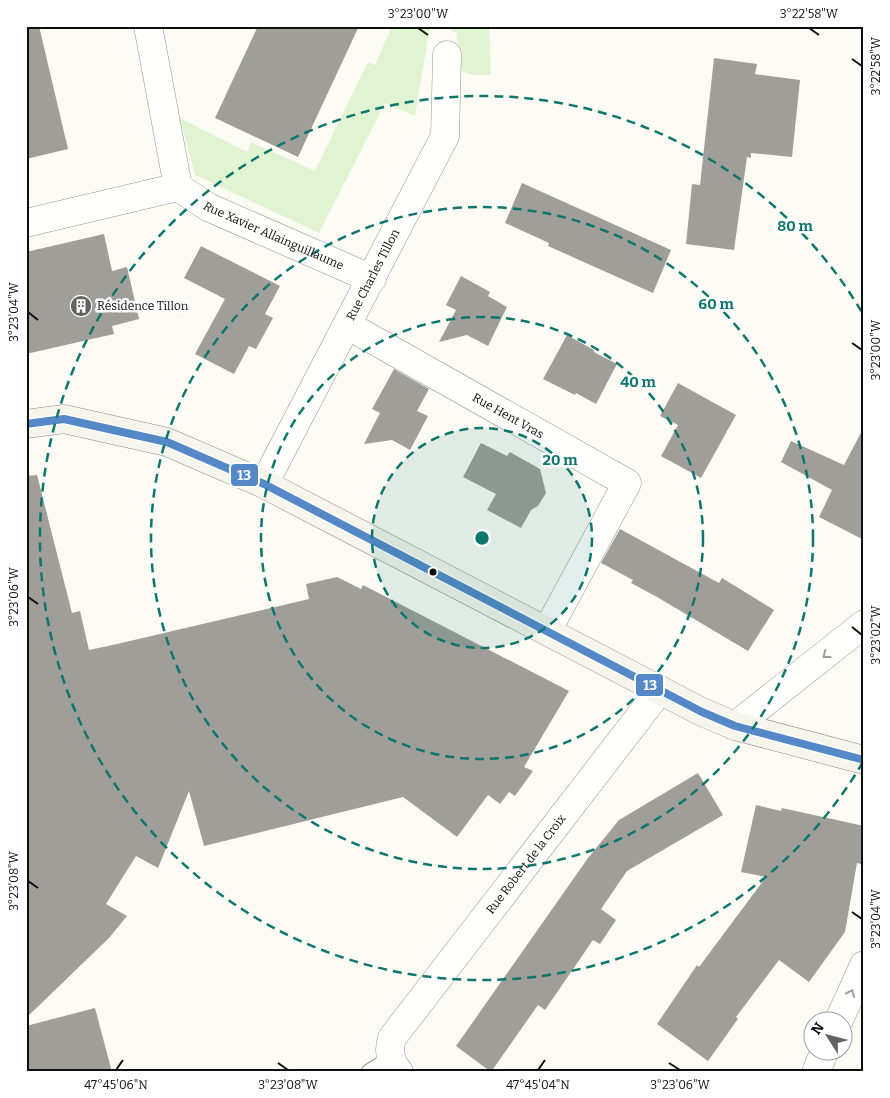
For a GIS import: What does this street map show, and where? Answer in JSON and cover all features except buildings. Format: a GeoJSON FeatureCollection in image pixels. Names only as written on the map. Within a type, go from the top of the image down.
{"type":"FeatureCollection","features":[{"type":"Feature","properties":{"kind":"street"},"geometry":{"type":"LineString","coordinates":[[26,222],[178,187],[148,26]]}},
{"type":"Feature","properties":{"kind":"street","name":"Rue Charles Tillon"},"geometry":{"type":"LineString","coordinates":[[264,484],[445,136],[447,55]]}},
{"type":"Feature","properties":{"kind":"street","name":"Rue Xavier Allainguillaume"},"geometry":{"type":"LineString","coordinates":[[178,187],[208,207],[372,279]]}},
{"type":"Feature","properties":{"kind":"street","name":"Rue Hent Vras"},"geometry":{"type":"LineString","coordinates":[[347,325],[628,483],[546,631]]}},
{"type":"Feature","properties":{"kind":"street"},"geometry":{"type":"LineString","coordinates":[[26,424],[64,419],[167,442],[264,484],[702,712],[735,726],[864,760]]}},
{"type":"Feature","properties":{"kind":"street"},"geometry":{"type":"LineString","coordinates":[[735,726],[864,624]]}},
{"type":"Feature","properties":{"kind":"street","name":"Rue Robert de la Croix"},"geometry":{"type":"LineString","coordinates":[[388,1060],[660,690]]}},
{"type":"Feature","properties":{"kind":"street"},"geometry":{"type":"LineString","coordinates":[[844,1010],[864,965]]}},
{"type":"Feature","properties":{"kind":"street"},"geometry":{"type":"LineString","coordinates":[[816,1072],[821,1060]]}},
{"type":"Feature","properties":{"kind":"green space"},"geometry":{"type":"Polygon","coordinates":[[[392,26],[430,26],[415,116],[385,103],[319,233],[195,175],[180,118],[247,152],[251,142],[315,171],[368,62],[375,65],[392,26]]]}},
{"type":"Feature","properties":{"kind":"green space"},"geometry":{"type":"Polygon","coordinates":[[[443,26],[489,26],[491,75],[472,75],[459,70],[457,33],[443,26]]]}},
{"type":"Feature","properties":{"kind":"transit line","name":"13"},"geometry":{"type":"LineString","coordinates":[[26,424],[64,419],[167,442],[264,484],[702,712],[735,726],[864,760]]}},
{"type":"Feature","properties":{"kind":"place","name":"Résidence Tillon"},"geometry":{"type":"Point","coordinates":[81,306]}}]}
